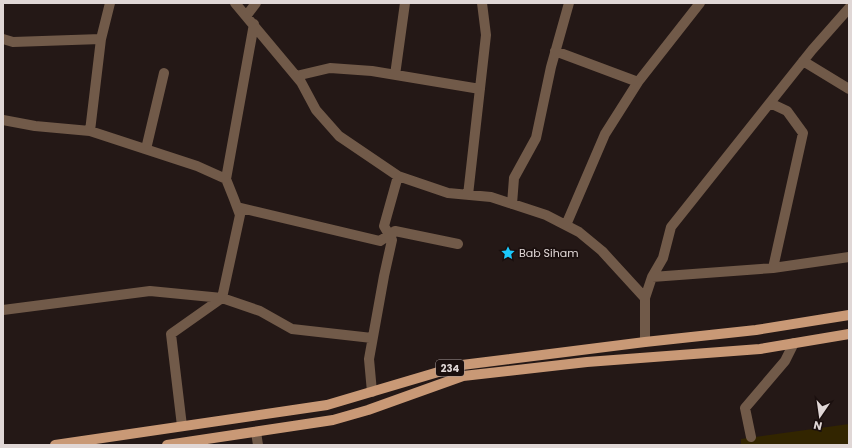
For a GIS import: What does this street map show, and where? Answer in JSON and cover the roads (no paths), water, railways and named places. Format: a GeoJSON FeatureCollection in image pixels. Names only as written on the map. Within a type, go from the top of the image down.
{"type":"FeatureCollection","features":[{"type":"Feature","properties":{"kind":"main road","name":"234"},"geometry":{"type":"LineString","coordinates":[[55,445],[327,405],[462,364],[756,330],[849,315]]}},
{"type":"Feature","properties":{"kind":"main road","name":"234"},"geometry":{"type":"LineString","coordinates":[[167,445],[334,420],[368,410],[463,376],[587,362],[760,349],[849,334]]}},
{"type":"Feature","properties":{"kind":"street"},"geometry":{"type":"LineString","coordinates":[[90,131],[101,39],[110,3]]}},
{"type":"Feature","properties":{"kind":"street"},"geometry":{"type":"LineString","coordinates":[[235,3],[247,15],[301,82],[316,110],[338,136],[398,176],[448,193],[491,197],[546,215],[566,225],[579,232],[602,252],[645,298]]}},
{"type":"Feature","properties":{"kind":"street"},"geometry":{"type":"LineString","coordinates":[[247,15],[256,3]]}},
{"type":"Feature","properties":{"kind":"street"},"geometry":{"type":"LineString","coordinates":[[395,75],[405,3]]}},
{"type":"Feature","properties":{"kind":"street"},"geometry":{"type":"LineString","coordinates":[[468,195],[486,35],[482,3]]}},
{"type":"Feature","properties":{"kind":"street"},"geometry":{"type":"LineString","coordinates":[[512,204],[514,178],[536,138],[555,51],[569,3]]}},
{"type":"Feature","properties":{"kind":"street"},"geometry":{"type":"LineString","coordinates":[[566,225],[605,134],[638,82],[700,3]]}},
{"type":"Feature","properties":{"kind":"street"},"geometry":{"type":"LineString","coordinates":[[645,342],[645,298],[652,277],[663,258],[671,227],[803,61],[849,8]]}},
{"type":"Feature","properties":{"kind":"street"},"geometry":{"type":"LineString","coordinates":[[182,426],[171,334],[222,298],[240,215],[226,179],[254,24]]}},
{"type":"Feature","properties":{"kind":"street"},"geometry":{"type":"LineString","coordinates":[[3,39],[13,42],[101,39]]}},
{"type":"Feature","properties":{"kind":"street"},"geometry":{"type":"LineString","coordinates":[[555,51],[638,82]]}},
{"type":"Feature","properties":{"kind":"street"},"geometry":{"type":"LineString","coordinates":[[803,61],[849,89]]}},
{"type":"Feature","properties":{"kind":"street"},"geometry":{"type":"LineString","coordinates":[[296,76],[330,68],[372,71],[480,90]]}},
{"type":"Feature","properties":{"kind":"street"},"geometry":{"type":"LineString","coordinates":[[146,149],[164,74]]}},
{"type":"Feature","properties":{"kind":"street"},"geometry":{"type":"LineString","coordinates":[[770,103],[786,111],[803,133],[773,268]]}},
{"type":"Feature","properties":{"kind":"street"},"geometry":{"type":"LineString","coordinates":[[3,120],[35,126],[90,131],[197,166],[226,179]]}},
{"type":"Feature","properties":{"kind":"street"},"geometry":{"type":"LineString","coordinates":[[372,392],[368,359],[392,240],[384,226],[398,176]]}},
{"type":"Feature","properties":{"kind":"street"},"geometry":{"type":"LineString","coordinates":[[237,207],[380,241],[396,231],[458,244]]}},
{"type":"Feature","properties":{"kind":"street"},"geometry":{"type":"LineString","coordinates":[[652,277],[773,268],[849,257]]}},
{"type":"Feature","properties":{"kind":"street"},"geometry":{"type":"LineString","coordinates":[[3,310],[150,290],[222,298],[260,311],[292,329],[372,338]]}},
{"type":"Feature","properties":{"kind":"street"},"geometry":{"type":"LineString","coordinates":[[751,436],[745,408],[785,361],[794,343]]}},
{"type":"Feature","properties":{"kind":"street"},"geometry":{"type":"LineString","coordinates":[[256,432],[258,445]]}},
{"type":"Feature","properties":{"kind":"place","name":"Bab Siham"},"geometry":{"type":"Point","coordinates":[508,253]}}]}
